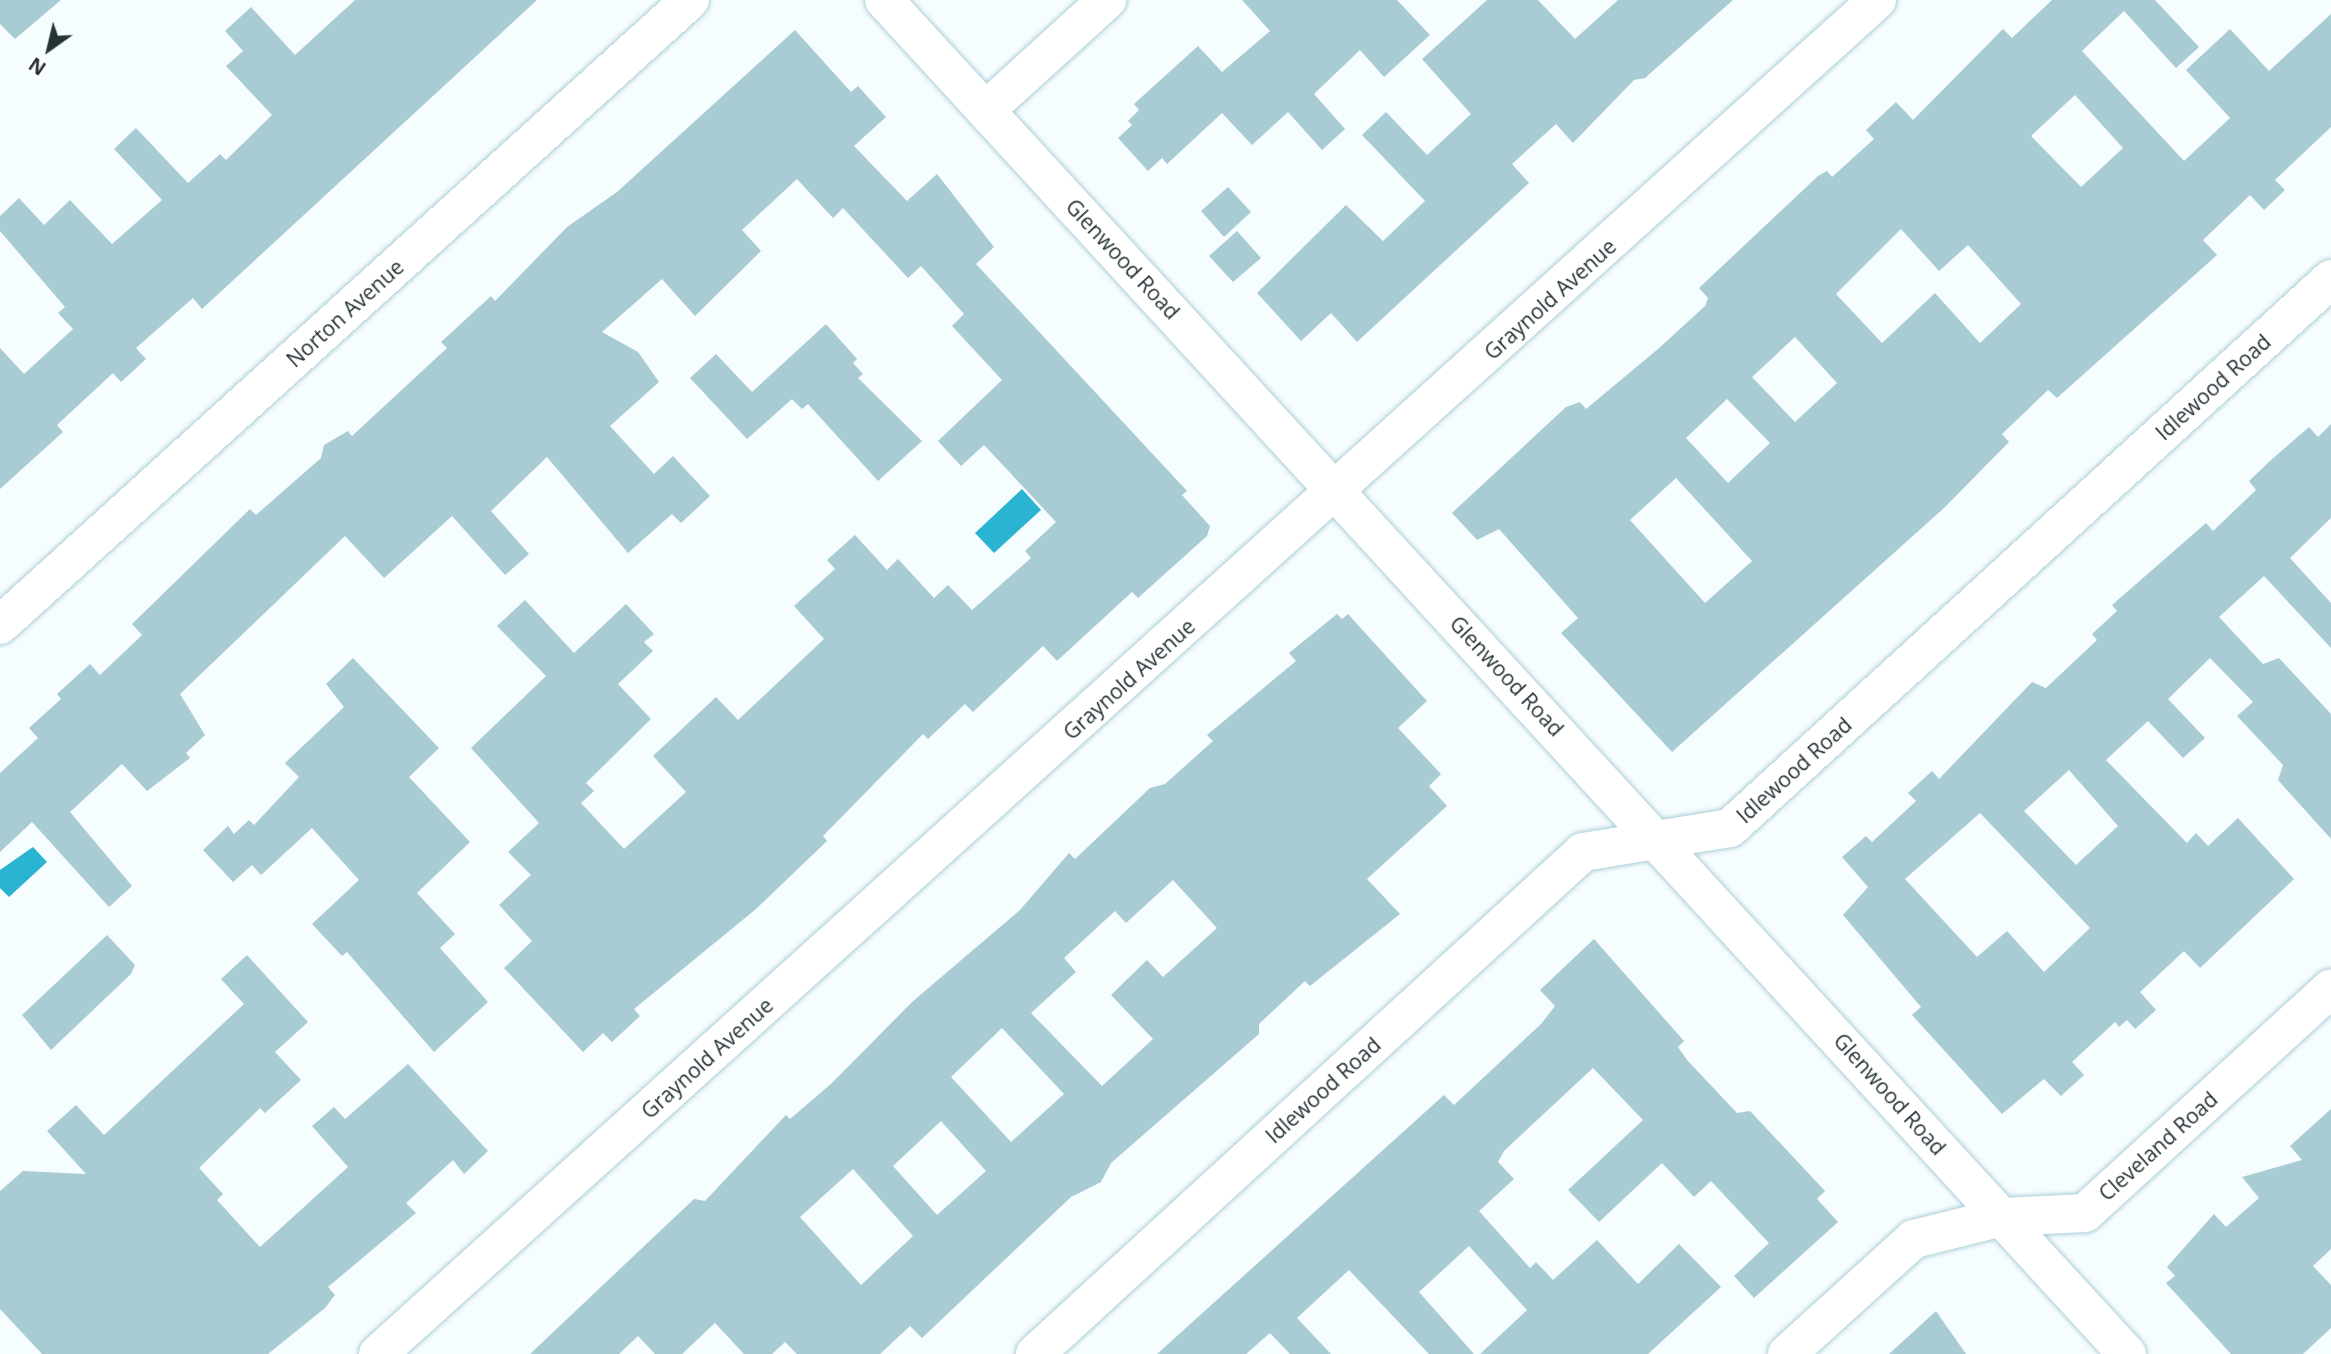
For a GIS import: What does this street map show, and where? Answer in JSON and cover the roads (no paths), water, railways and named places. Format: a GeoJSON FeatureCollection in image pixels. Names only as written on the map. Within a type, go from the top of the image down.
{"type":"FeatureCollection","features":[{"type":"Feature","properties":{"kind":"street","name":"Norton Avenue"},"geometry":{"type":"LineString","coordinates":[[0,625],[690,0]]}},
{"type":"Feature","properties":{"kind":"street","name":"Glenwood Road"},"geometry":{"type":"LineString","coordinates":[[884,0],[2127,1354]]}},
{"type":"Feature","properties":{"kind":"street"},"geometry":{"type":"LineString","coordinates":[[985,110],[1107,0]]}},
{"type":"Feature","properties":{"kind":"street","name":"Graynold Avenue"},"geometry":{"type":"LineString","coordinates":[[378,1354],[1338,492],[1877,0]]}},
{"type":"Feature","properties":{"kind":"street","name":"Idlewood Road"},"geometry":{"type":"LineString","coordinates":[[1035,1354],[1583,852],[1730,828],[2331,279]]}},
{"type":"Feature","properties":{"kind":"street","name":"Cleveland Road"},"geometry":{"type":"LineString","coordinates":[[1787,1354],[1914,1239],[2002,1217],[2085,1213],[2331,988]]}},
{"type":"Feature","properties":{"kind":"water"},"geometry":{"type":"Polygon","coordinates":[[[1022,489],[1041,510],[994,553],[975,533],[1022,489]]]}},
{"type":"Feature","properties":{"kind":"water"},"geometry":{"type":"Polygon","coordinates":[[[33,847],[47,862],[9,897],[0,888],[0,870],[33,847]]]}}]}
